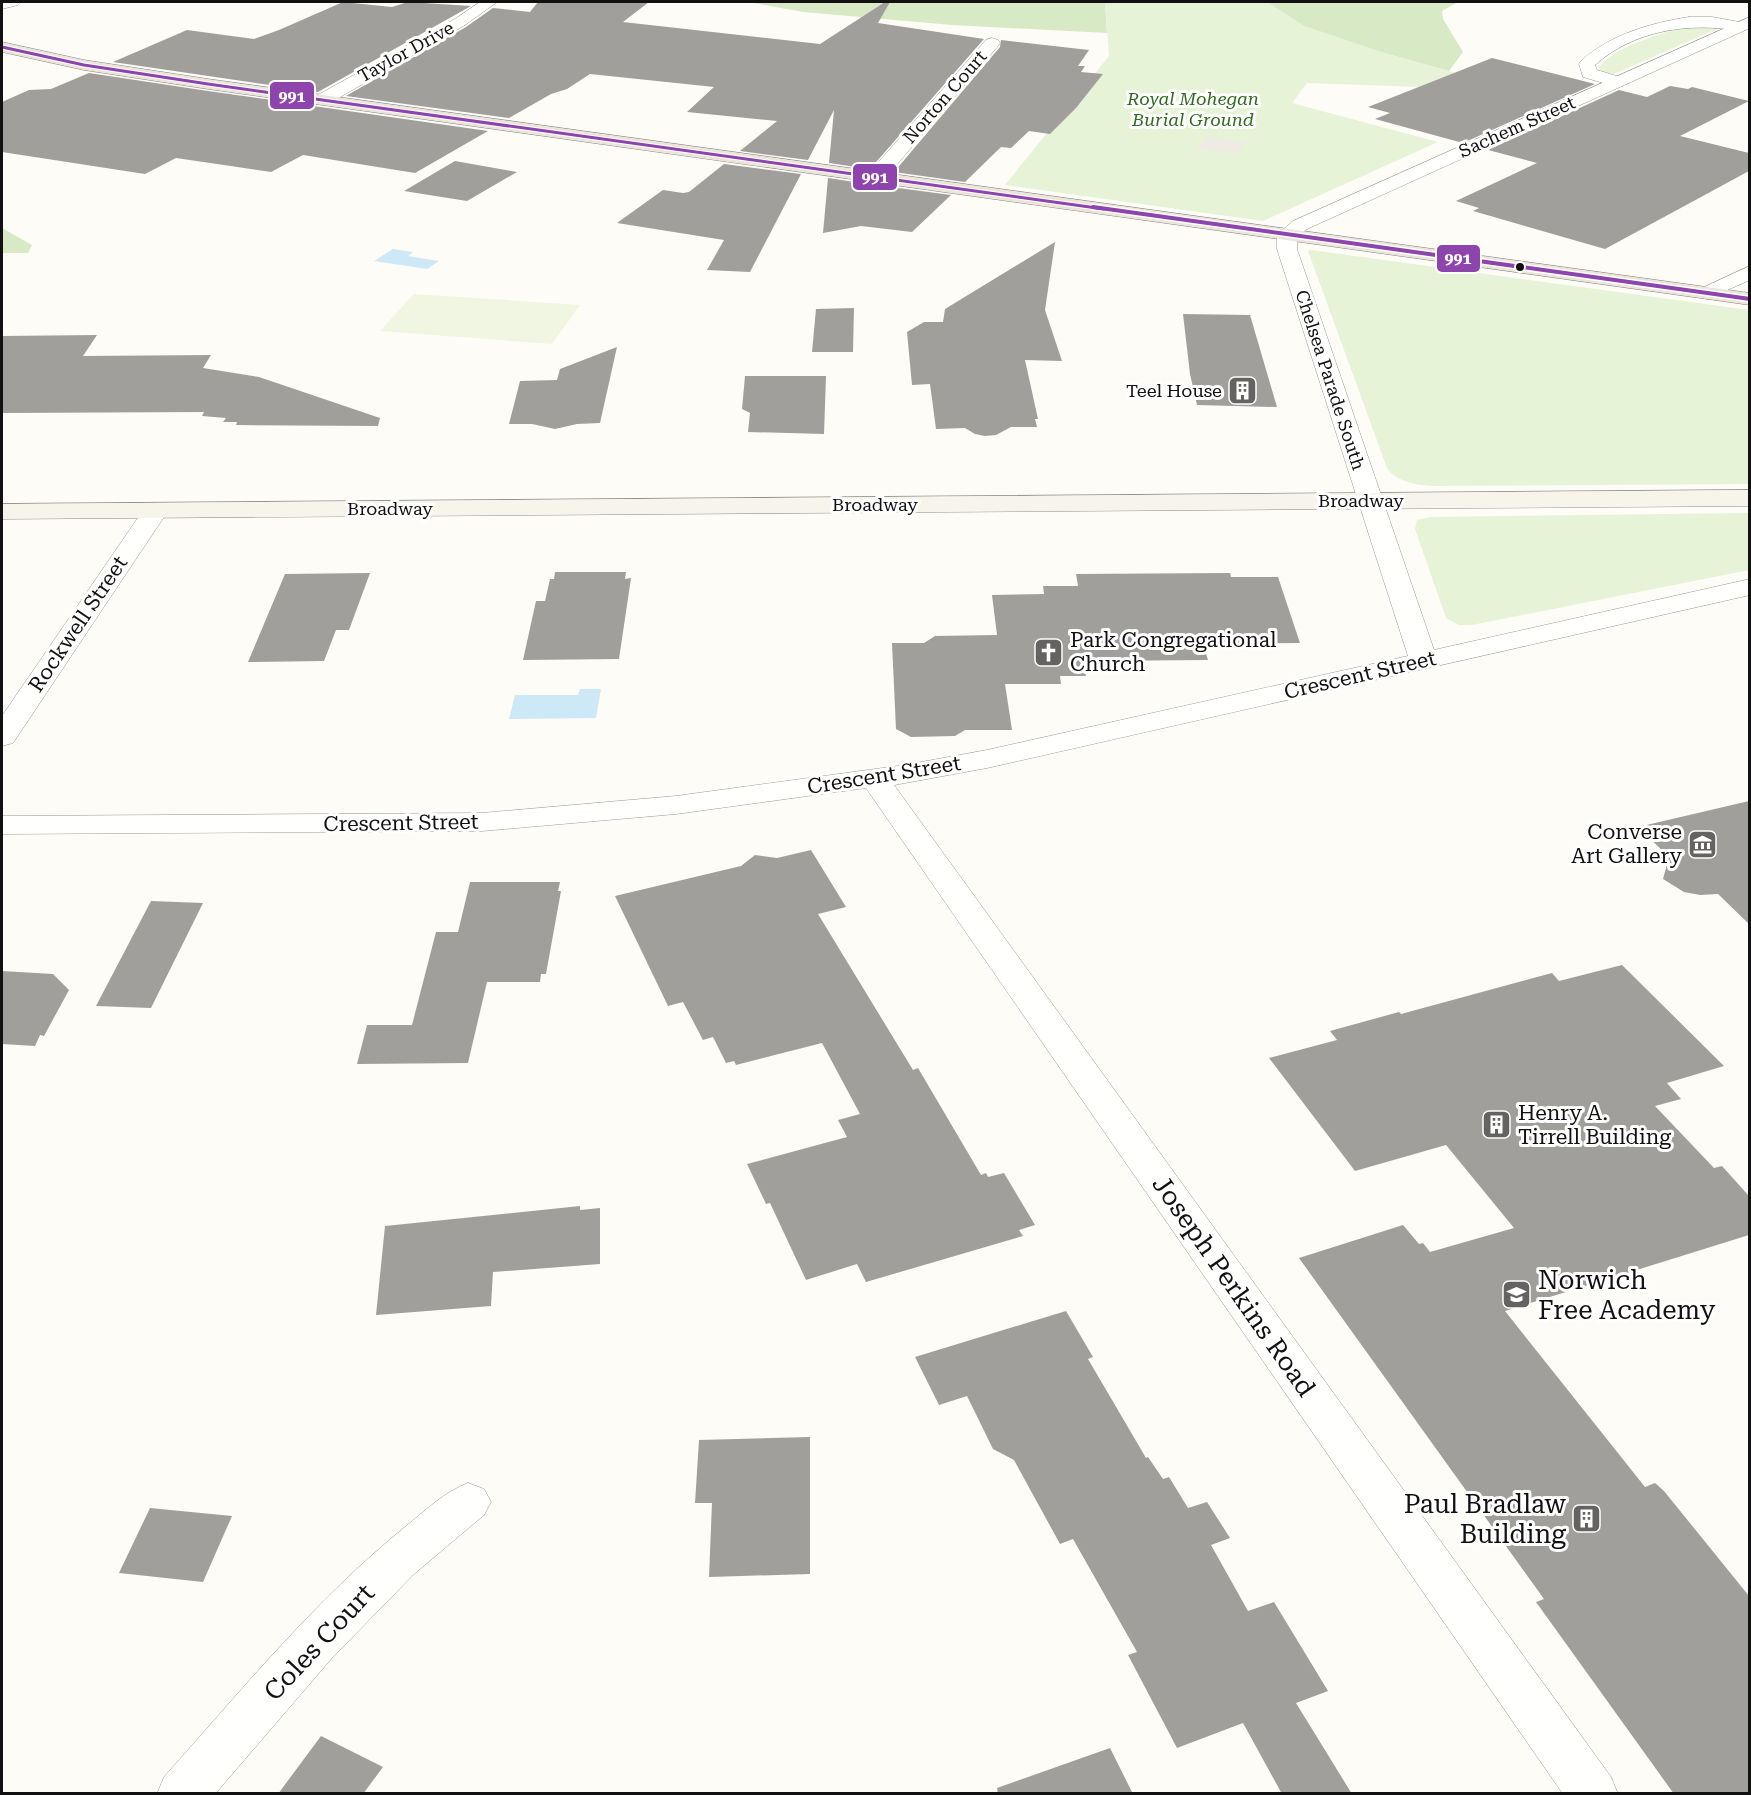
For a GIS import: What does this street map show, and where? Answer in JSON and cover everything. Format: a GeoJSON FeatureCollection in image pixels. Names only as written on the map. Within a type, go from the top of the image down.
{"type":"FeatureCollection","features":[{"type":"Feature","properties":{"kind":"highway"},"geometry":{"type":"LineString","coordinates":[[2,47],[99,67],[322,100],[1749,299]]}},
{"type":"Feature","properties":{"kind":"main road","name":"Broadway"},"geometry":{"type":"LineString","coordinates":[[2,512],[1749,498]]}},
{"type":"Feature","properties":{"kind":"street"},"geometry":{"type":"LineString","coordinates":[[2,4],[13,2]]}},
{"type":"Feature","properties":{"kind":"street","name":"Taylor Drive"},"geometry":{"type":"LineString","coordinates":[[322,100],[460,22],[489,2]]}},
{"type":"Feature","properties":{"kind":"street"},"geometry":{"type":"LineString","coordinates":[[1617,82],[1589,73],[1587,64],[1612,46],[1671,26],[1705,21],[1744,24]]}},
{"type":"Feature","properties":{"kind":"street","name":"Sachem Street"},"geometry":{"type":"LineString","coordinates":[[1287,235],[1300,225],[1744,24]]}},
{"type":"Feature","properties":{"kind":"street","name":"Norton Court"},"geometry":{"type":"LineString","coordinates":[[875,178],[992,43]]}},
{"type":"Feature","properties":{"kind":"street","name":"Chelsea Parade South"},"geometry":{"type":"LineString","coordinates":[[1287,235],[1285,244],[1424,661]]}},
{"type":"Feature","properties":{"kind":"street"},"geometry":{"type":"LineString","coordinates":[[1707,293],[1749,272]]}},
{"type":"Feature","properties":{"kind":"street","name":"Rockwell Street"},"geometry":{"type":"LineString","coordinates":[[2,737],[155,511]]}},
{"type":"Feature","properties":{"kind":"street","name":"Crescent Street"},"geometry":{"type":"LineString","coordinates":[[2,825],[483,822],[676,805],[874,778],[987,759],[1749,587]]}},
{"type":"Feature","properties":{"kind":"street","name":"Joseph Perkins Road"},"geometry":{"type":"LineString","coordinates":[[874,778],[1593,1794]]}},
{"type":"Feature","properties":{"kind":"street","name":"Coles Court"},"geometry":{"type":"LineString","coordinates":[[182,1794],[315,1643],[397,1562],[468,1502]]}},
{"type":"Feature","properties":{"kind":"green space"},"geometry":{"type":"Polygon","coordinates":[[[749,2],[1105,2],[1107,33],[952,25],[803,12],[749,2]]]}},
{"type":"Feature","properties":{"kind":"green space","name":"Royal Mohegan Burial Ground"},"geometry":{"type":"Polygon","coordinates":[[[1105,2],[1267,2],[1304,26],[1381,52],[1491,83],[1421,87],[1307,83],[1292,103],[1438,142],[1263,221],[1005,185],[1109,56],[1105,2]]]}},
{"type":"Feature","properties":{"kind":"green space"},"geometry":{"type":"Polygon","coordinates":[[[1267,2],[1458,2],[1442,11],[1443,19],[1463,52],[1449,71],[1381,52],[1304,26],[1267,2]]]}},
{"type":"Feature","properties":{"kind":"green space"},"geometry":{"type":"Polygon","coordinates":[[[1688,26],[1721,27],[1614,74],[1599,69],[1604,62],[1625,48],[1688,26]]]}},
{"type":"Feature","properties":{"kind":"green space"},"geometry":{"type":"Polygon","coordinates":[[[2,228],[32,245],[28,253],[2,253],[2,228]]]}},
{"type":"Feature","properties":{"kind":"green space"},"geometry":{"type":"Polygon","coordinates":[[[1308,251],[1749,310],[1749,484],[1432,486],[1401,480],[1387,468],[1308,251]]]}},
{"type":"Feature","properties":{"kind":"green space"},"geometry":{"type":"Polygon","coordinates":[[[414,294],[580,305],[552,344],[380,331],[414,294]]]}},
{"type":"Feature","properties":{"kind":"green space"},"geometry":{"type":"Polygon","coordinates":[[[1749,513],[1749,570],[1472,625],[1459,625],[1446,618],[1415,529],[1417,520],[1430,517],[1749,513]]]}},
{"type":"Feature","properties":{"kind":"shaded area"},"geometry":{"type":"Polygon","coordinates":[[[1207,136],[1248,141],[1237,154],[1196,149],[1207,136]]]}},
{"type":"Feature","properties":{"kind":"water"},"geometry":{"type":"Polygon","coordinates":[[[393,249],[413,252],[408,256],[439,261],[427,269],[374,261],[393,249]]]}},
{"type":"Feature","properties":{"kind":"water"},"geometry":{"type":"Polygon","coordinates":[[[580,689],[601,689],[596,718],[509,719],[515,695],[578,695],[580,689]]]}},
{"type":"Feature","properties":{"kind":"building"},"geometry":{"type":"Polygon","coordinates":[[[343,2],[392,7],[408,2],[471,6],[318,92],[113,62],[187,30],[254,39],[343,2]]]}},
{"type":"Feature","properties":{"kind":"building"},"geometry":{"type":"Polygon","coordinates":[[[538,2],[649,2],[623,22],[820,44],[885,2],[890,2],[878,23],[984,39],[870,169],[829,163],[834,110],[808,160],[740,151],[777,121],[687,112],[714,87],[590,74],[567,89],[551,94],[509,118],[346,96],[466,27],[493,8],[530,12],[538,2]]]}},
{"type":"Feature","properties":{"kind":"building"},"geometry":{"type":"Polygon","coordinates":[[[1001,40],[1089,50],[1078,66],[1085,66],[1081,72],[1103,74],[1076,108],[1050,134],[1029,131],[1011,148],[1001,147],[965,182],[894,172],[1000,47],[1001,40]]]}},
{"type":"Feature","properties":{"kind":"building"},"geometry":{"type":"Polygon","coordinates":[[[1492,58],[1595,84],[1463,143],[1375,119],[1390,113],[1368,107],[1492,58]]]}},
{"type":"Feature","properties":{"kind":"building"},"geometry":{"type":"Polygon","coordinates":[[[89,73],[488,131],[415,173],[303,155],[271,172],[176,158],[145,174],[2,152],[2,102],[29,90],[51,89],[89,73]]]}},
{"type":"Feature","properties":{"kind":"building"},"geometry":{"type":"Polygon","coordinates":[[[1670,86],[1688,89],[1692,87],[1749,101],[1680,136],[1749,153],[1749,171],[1605,249],[1473,211],[1479,208],[1456,201],[1537,163],[1488,150],[1619,90],[1647,97],[1670,86]]]}},
{"type":"Feature","properties":{"kind":"building"},"geometry":{"type":"Polygon","coordinates":[[[455,161],[517,172],[467,201],[404,191],[455,161]]]}},
{"type":"Feature","properties":{"kind":"building"},"geometry":{"type":"Polygon","coordinates":[[[724,164],[801,174],[750,272],[707,270],[724,240],[617,223],[663,190],[689,192],[724,164]]]}},
{"type":"Feature","properties":{"kind":"building"},"geometry":{"type":"Polygon","coordinates":[[[828,178],[951,195],[912,232],[861,226],[823,233],[828,178]]]}},
{"type":"Feature","properties":{"kind":"building"},"geometry":{"type":"Polygon","coordinates":[[[1055,242],[1045,310],[1062,361],[1025,360],[1038,419],[1035,419],[1037,427],[1011,427],[996,435],[985,436],[975,434],[965,428],[936,429],[930,384],[912,385],[907,332],[924,322],[943,322],[945,309],[1055,242]]]}},
{"type":"Feature","properties":{"kind":"building"},"geometry":{"type":"Polygon","coordinates":[[[854,308],[853,352],[812,352],[816,309],[854,308]]]}},
{"type":"Feature","properties":{"kind":"building"},"geometry":{"type":"Polygon","coordinates":[[[1183,314],[1250,315],[1277,407],[1197,405],[1190,374],[1183,314]]]}},
{"type":"Feature","properties":{"kind":"building"},"geometry":{"type":"Polygon","coordinates":[[[97,335],[83,356],[211,355],[203,368],[259,377],[380,418],[378,426],[236,425],[237,422],[223,422],[226,418],[202,416],[204,412],[2,413],[2,336],[97,335]]]}},
{"type":"Feature","properties":{"kind":"building"},"geometry":{"type":"Polygon","coordinates":[[[617,347],[600,423],[577,424],[555,429],[532,424],[509,424],[520,381],[557,380],[560,369],[617,347]]]}},
{"type":"Feature","properties":{"kind":"building"},"geometry":{"type":"Polygon","coordinates":[[[745,376],[826,376],[824,434],[748,432],[750,413],[742,409],[745,376]]]}},
{"type":"Feature","properties":{"kind":"building"},"geometry":{"type":"Polygon","coordinates":[[[555,572],[626,572],[625,579],[631,578],[619,659],[523,660],[536,601],[545,601],[550,579],[554,579],[555,572]]]}},
{"type":"Feature","properties":{"kind":"building"},"geometry":{"type":"Polygon","coordinates":[[[370,573],[349,630],[336,630],[324,661],[248,662],[285,574],[370,573]]]}},
{"type":"Feature","properties":{"kind":"building","name":"Park Congregational Church"},"geometry":{"type":"Polygon","coordinates":[[[1230,573],[1231,577],[1278,577],[1300,643],[1203,644],[1208,660],[1084,661],[1086,676],[1060,676],[1061,684],[1005,684],[1012,730],[965,730],[955,736],[911,737],[896,729],[892,643],[924,643],[935,636],[997,635],[992,595],[1044,594],[1043,586],[1078,586],[1076,574],[1230,573]]]}},
{"type":"Feature","properties":{"kind":"building","name":"Converse Art Gallery"},"geometry":{"type":"Polygon","coordinates":[[[1749,801],[1749,924],[1718,894],[1700,895],[1684,892],[1663,879],[1669,857],[1638,827],[1749,801]]]}},
{"type":"Feature","properties":{"kind":"building"},"geometry":{"type":"Polygon","coordinates":[[[811,850],[846,907],[818,914],[913,1070],[918,1068],[981,1175],[986,1173],[988,1177],[1004,1173],[1035,1225],[1019,1230],[1023,1236],[866,1282],[857,1264],[806,1280],[770,1203],[766,1204],[747,1164],[847,1137],[838,1120],[860,1114],[822,1043],[736,1065],[734,1061],[726,1063],[713,1037],[703,1040],[683,1002],[668,1006],[615,896],[741,866],[755,855],[777,858],[811,850]]]}},
{"type":"Feature","properties":{"kind":"building"},"geometry":{"type":"Polygon","coordinates":[[[470,882],[560,882],[558,891],[561,891],[546,974],[541,974],[540,982],[487,982],[468,1063],[357,1064],[367,1025],[412,1025],[436,932],[458,932],[470,882]]]}},
{"type":"Feature","properties":{"kind":"building"},"geometry":{"type":"Polygon","coordinates":[[[151,901],[203,903],[151,1008],[96,1006],[151,901]]]}},
{"type":"Feature","properties":{"kind":"building"},"geometry":{"type":"Polygon","coordinates":[[[1622,965],[1724,1066],[1667,1083],[1681,1099],[1655,1106],[1714,1168],[1722,1166],[1749,1196],[1749,1235],[1505,1311],[1645,1487],[1655,1483],[1664,1491],[1749,1596],[1749,1794],[1674,1794],[1536,1602],[1544,1599],[1299,1258],[1403,1225],[1419,1244],[1423,1243],[1430,1252],[1514,1228],[1446,1145],[1355,1171],[1269,1058],[1337,1040],[1330,1031],[1399,1012],[1401,1014],[1552,973],[1559,981],[1622,965]]]}},
{"type":"Feature","properties":{"kind":"building"},"geometry":{"type":"Polygon","coordinates":[[[2,971],[53,974],[69,990],[44,1036],[40,1035],[35,1046],[2,1044],[2,971]]]}},
{"type":"Feature","properties":{"kind":"building"},"geometry":{"type":"Polygon","coordinates":[[[580,1206],[580,1210],[600,1208],[600,1264],[493,1272],[491,1306],[376,1315],[385,1226],[580,1206]]]}},
{"type":"Feature","properties":{"kind":"building"},"geometry":{"type":"Polygon","coordinates":[[[1066,1311],[1093,1357],[1088,1359],[1146,1458],[1148,1457],[1163,1479],[1169,1477],[1188,1508],[1207,1502],[1230,1538],[1211,1545],[1248,1611],[1274,1602],[1328,1691],[1296,1703],[1352,1794],[1282,1794],[1243,1723],[1177,1748],[1128,1655],[1137,1652],[1073,1539],[1060,1544],[1014,1460],[993,1449],[967,1396],[939,1405],[915,1357],[1066,1311]]]}},
{"type":"Feature","properties":{"kind":"building"},"geometry":{"type":"Polygon","coordinates":[[[810,1437],[810,1574],[709,1577],[712,1503],[695,1503],[699,1440],[810,1437]]]}},
{"type":"Feature","properties":{"kind":"building"},"geometry":{"type":"Polygon","coordinates":[[[150,1508],[232,1516],[203,1582],[119,1573],[150,1508]]]}},
{"type":"Feature","properties":{"kind":"building"},"geometry":{"type":"Polygon","coordinates":[[[321,1736],[383,1767],[363,1794],[278,1794],[321,1736]]]}},
{"type":"Feature","properties":{"kind":"building"},"geometry":{"type":"Polygon","coordinates":[[[1110,1748],[1133,1794],[998,1794],[997,1788],[1110,1748]]]}},
{"type":"Feature","properties":{"kind":"transit line","name":"991"},"geometry":{"type":"LineString","coordinates":[[2,47],[84,65],[208,84],[1750,299]]}},
{"type":"Feature","properties":{"kind":"place","name":"Teel House"},"geometry":{"type":"Point","coordinates":[1243,391]}},
{"type":"Feature","properties":{"kind":"place","name":"Park Congregational Church"},"geometry":{"type":"Point","coordinates":[1049,652]}},
{"type":"Feature","properties":{"kind":"place","name":"Converse Art Gallery"},"geometry":{"type":"Point","coordinates":[1703,844]}},
{"type":"Feature","properties":{"kind":"place","name":"Henry A. Tirrell Building"},"geometry":{"type":"Point","coordinates":[1497,1125]}},
{"type":"Feature","properties":{"kind":"place","name":"Norwich Free Academy"},"geometry":{"type":"Point","coordinates":[1517,1295]}},
{"type":"Feature","properties":{"kind":"place","name":"Paul Bradlaw Building"},"geometry":{"type":"Point","coordinates":[1587,1519]}}]}
